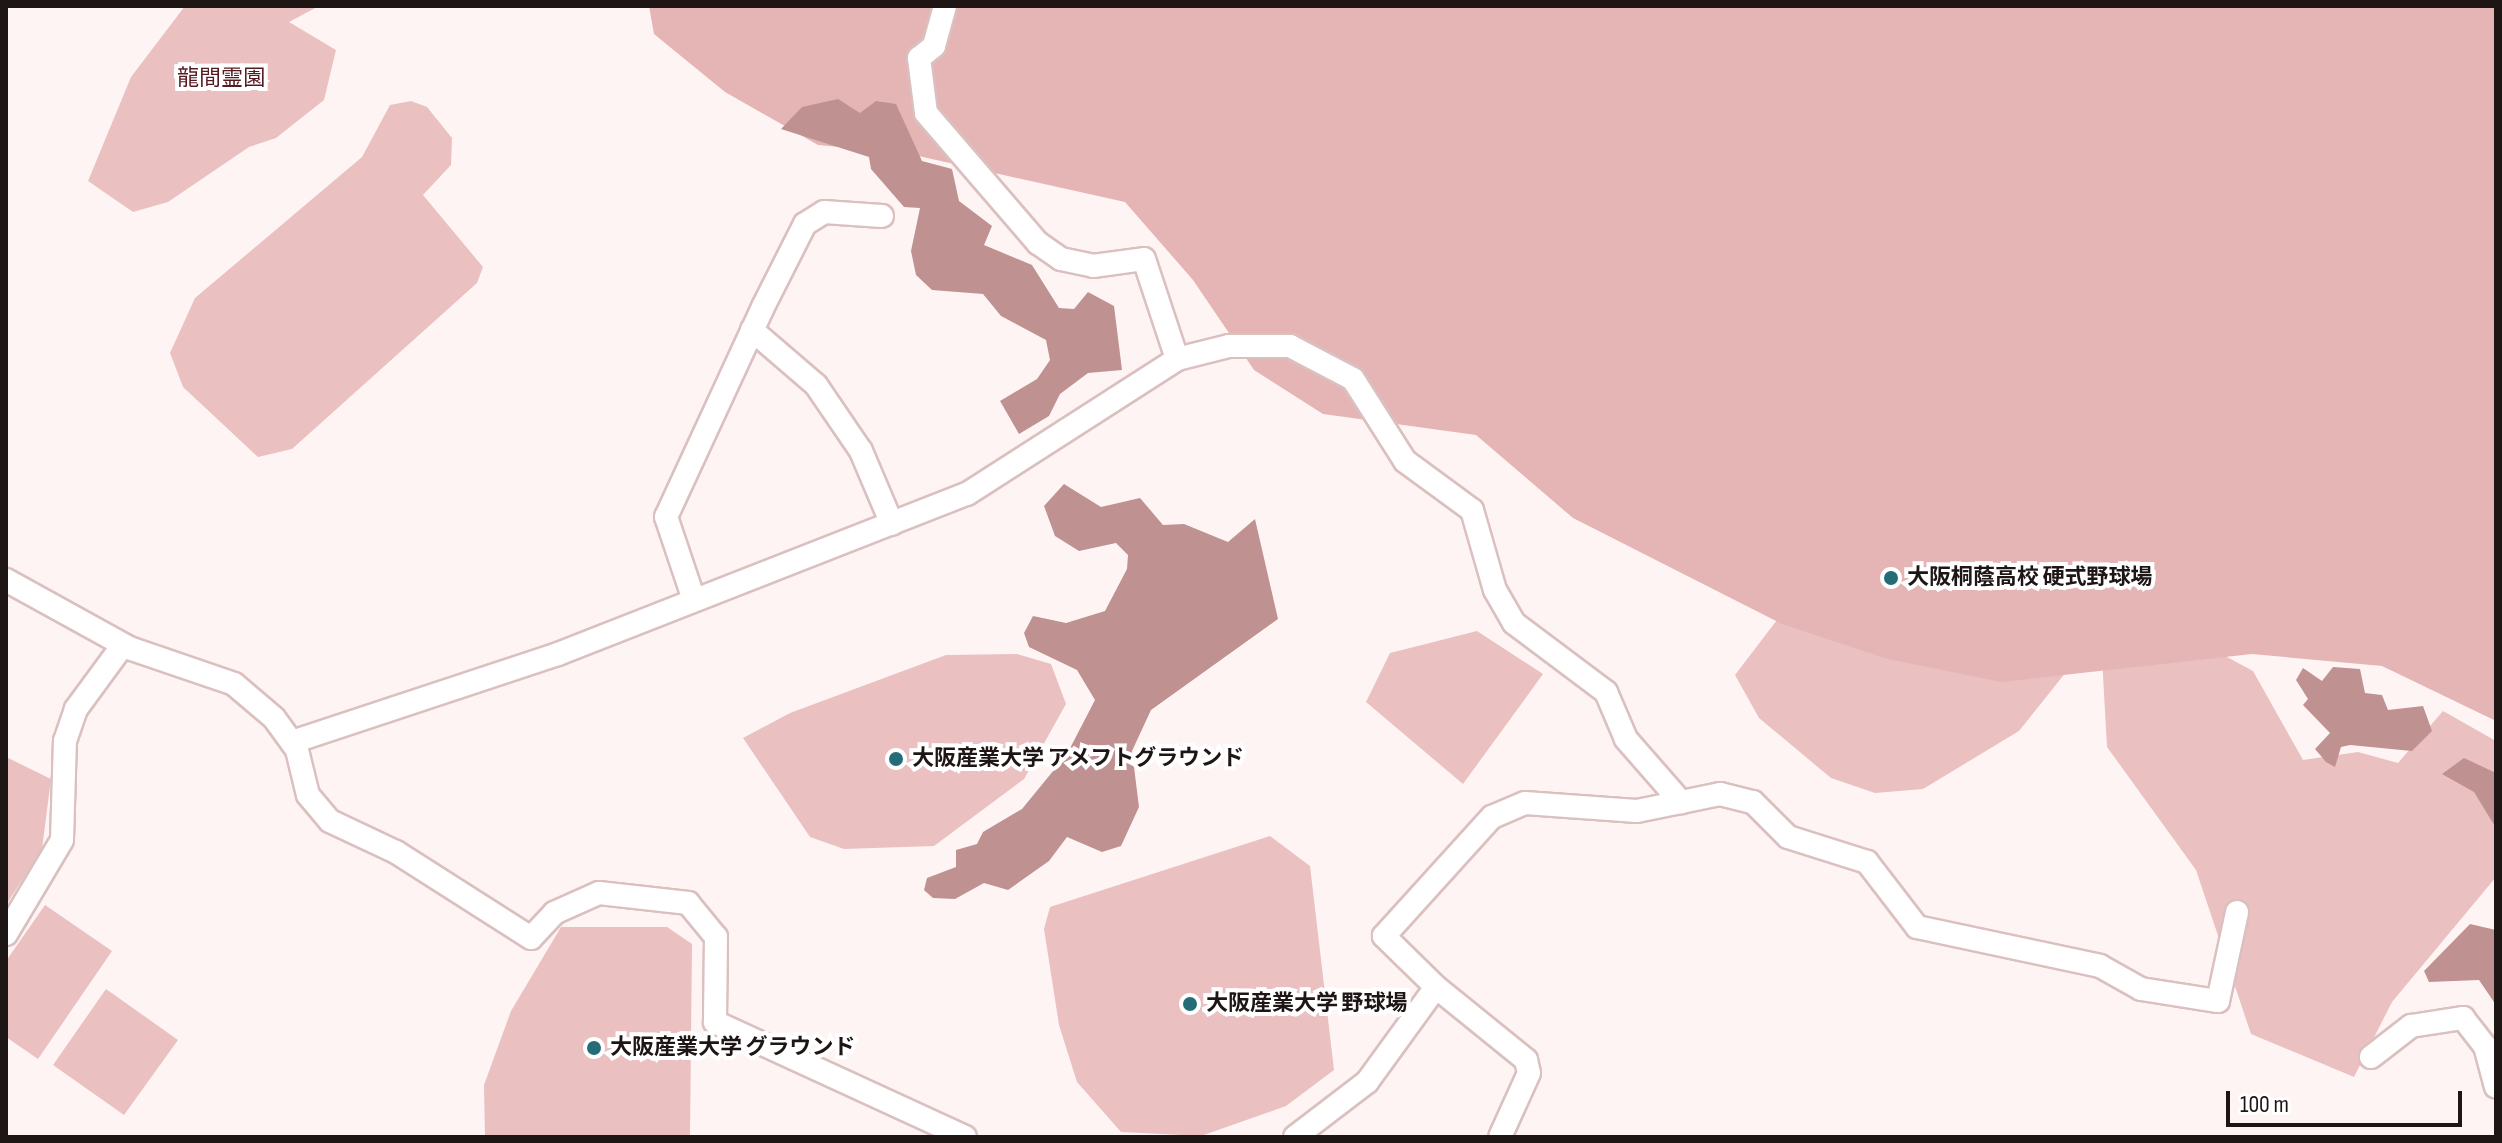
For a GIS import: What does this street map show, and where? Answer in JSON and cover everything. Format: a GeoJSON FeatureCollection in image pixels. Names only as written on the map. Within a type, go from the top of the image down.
{"type":"FeatureCollection","features":[{"type":"Feature","properties":{"kind":"street"},"geometry":{"type":"LineString","coordinates":[[945,6],[934,46],[919,58],[926,113],[1038,243],[1061,259],[1093,266],[1144,259],[1177,359]]}},
{"type":"Feature","properties":{"kind":"street"},"geometry":{"type":"LineString","coordinates":[[694,600],[666,517],[752,330],[805,224],[824,212],[882,216]]}},
{"type":"Feature","properties":{"kind":"street"},"geometry":{"type":"LineString","coordinates":[[752,330],[816,385],[861,451],[892,524]]}},
{"type":"Feature","properties":{"kind":"street"},"geometry":{"type":"LineString","coordinates":[[292,742],[694,600],[995,481],[1177,359],[1229,346],[1290,346],[1353,379],[1405,461],[1472,510],[1495,590],[1514,623],[1606,692],[1626,739],[1681,802]]}},
{"type":"Feature","properties":{"kind":"street"},"geometry":{"type":"LineString","coordinates":[[6,580],[123,645],[234,684],[292,742],[308,795],[330,821],[396,852],[531,938],[554,913],[599,893],[688,903],[716,937],[715,1022],[965,1137]]}},
{"type":"Feature","properties":{"kind":"street"},"geometry":{"type":"LineString","coordinates":[[6,934],[62,840],[65,741],[76,709],[123,645]]}},
{"type":"Feature","properties":{"kind":"street"},"geometry":{"type":"LineString","coordinates":[[1500,1137],[1529,1073],[1526,1060],[1436,987],[1384,936],[1492,817],[1525,803],[1637,811],[1720,794],[1753,802],[1788,837],[1867,862],[1917,927],[2100,966],[2141,989],[2218,1001],[2237,912]]}},
{"type":"Feature","properties":{"kind":"street"},"geometry":{"type":"LineString","coordinates":[[1295,1137],[1367,1082],[1436,987]]}},
{"type":"Feature","properties":{"kind":"street"},"geometry":{"type":"LineString","coordinates":[[2371,1057],[2411,1026],[2463,1018],[2485,1046],[2496,1087]]}},
{"type":"Feature","properties":{"kind":"green space","name":"龍間霊園"},"geometry":{"type":"Polygon","coordinates":[[[185,6],[319,6],[289,22],[336,50],[324,100],[276,138],[249,147],[168,202],[133,212],[88,181],[131,77],[185,6]]]}},
{"type":"Feature","properties":{"kind":"green space"},"geometry":{"type":"Polygon","coordinates":[[[411,101],[427,107],[452,138],[451,165],[423,195],[483,267],[477,283],[292,449],[258,457],[183,387],[170,353],[195,298],[362,157],[390,105],[411,101]]]}},
{"type":"Feature","properties":{"kind":"green space","name":"大阪桐蔭高校 硬式野球場"},"geometry":{"type":"Polygon","coordinates":[[[1869,499],[2078,657],[2019,731],[1923,789],[1875,793],[1831,778],[1759,718],[1735,675],[1869,499]]]}},
{"type":"Feature","properties":{"kind":"green space"},"geometry":{"type":"Polygon","coordinates":[[[1477,631],[1543,674],[1463,784],[1366,702],[1390,653],[1477,631]]]}},
{"type":"Feature","properties":{"kind":"green space"},"geometry":{"type":"Polygon","coordinates":[[[2201,643],[2253,671],[2303,760],[2358,752],[2398,763],[2443,711],[2496,741],[2496,877],[2392,1002],[2354,1077],[2251,1034],[2196,870],[2107,747],[2102,657],[2201,643]]]}},
{"type":"Feature","properties":{"kind":"green space","name":"大阪産業大学 アメフトグラウンド"},"geometry":{"type":"Polygon","coordinates":[[[1017,654],[1051,664],[1066,704],[1024,779],[934,846],[844,849],[810,837],[743,738],[790,713],[946,655],[1017,654]]]}},
{"type":"Feature","properties":{"kind":"green space"},"geometry":{"type":"Polygon","coordinates":[[[6,757],[51,779],[42,849],[6,905],[6,757]]]}},
{"type":"Feature","properties":{"kind":"green space","name":"大阪産業大学 野球場"},"geometry":{"type":"Polygon","coordinates":[[[1270,836],[1310,866],[1334,1070],[1286,1106],[1201,1136],[1121,1132],[1077,1082],[1059,1025],[1044,929],[1050,907],[1270,836]]]}},
{"type":"Feature","properties":{"kind":"green space"},"geometry":{"type":"Polygon","coordinates":[[[45,905],[112,951],[38,1059],[6,1037],[6,961],[45,905]]]}},
{"type":"Feature","properties":{"kind":"green space","name":"大阪産業大学 グラウンド"},"geometry":{"type":"Polygon","coordinates":[[[561,927],[667,927],[692,944],[690,1137],[485,1137],[484,1085],[511,1011],[561,927]]]}},
{"type":"Feature","properties":{"kind":"green space"},"geometry":{"type":"Polygon","coordinates":[[[106,989],[178,1040],[124,1115],[53,1065],[106,989]]]}},
{"type":"Feature","properties":{"kind":"shaded area"},"geometry":{"type":"Polygon","coordinates":[[[649,6],[2496,6],[2496,721],[2382,666],[2252,654],[2001,682],[1888,659],[1782,624],[1573,518],[1476,435],[1323,414],[1254,370],[1193,280],[1125,202],[905,153],[818,145],[725,92],[654,34],[649,6]]]}},
{"type":"Feature","properties":{"kind":"shaded area"},"geometry":{"type":"Polygon","coordinates":[[[838,99],[860,113],[876,101],[896,104],[922,161],[952,169],[959,201],[992,226],[984,245],[1032,265],[1059,308],[1074,309],[1088,292],[1114,306],[1122,370],[1088,373],[1060,394],[1049,416],[1019,434],[1000,401],[1037,379],[1050,360],[1046,340],[1001,316],[983,294],[932,290],[916,275],[911,251],[920,208],[904,207],[871,169],[869,157],[781,129],[802,107],[838,99]]]}},
{"type":"Feature","properties":{"kind":"shaded area"},"geometry":{"type":"Polygon","coordinates":[[[1064,484],[1101,507],[1140,498],[1163,525],[1184,524],[1228,542],[1255,519],[1278,619],[1151,710],[1132,751],[1139,807],[1121,846],[1102,852],[1067,837],[1049,861],[1008,890],[984,883],[955,899],[933,898],[924,890],[927,878],[956,867],[956,850],[977,844],[983,832],[1022,809],[1067,754],[1095,700],[1077,670],[1029,647],[1024,633],[1033,616],[1066,623],[1105,611],[1127,569],[1128,555],[1116,543],[1079,551],[1055,536],[1044,506],[1064,484]]]}},
{"type":"Feature","properties":{"kind":"shaded area"},"geometry":{"type":"Polygon","coordinates":[[[2333,667],[2360,669],[2365,693],[2382,695],[2388,710],[2423,706],[2432,731],[2412,751],[2350,745],[2341,747],[2335,767],[2326,762],[2315,749],[2330,733],[2303,705],[2308,699],[2296,680],[2303,668],[2322,681],[2333,667]]]}},
{"type":"Feature","properties":{"kind":"shaded area"},"geometry":{"type":"Polygon","coordinates":[[[2464,758],[2496,773],[2496,828],[2474,792],[2442,774],[2464,758]]]}},
{"type":"Feature","properties":{"kind":"shaded area"},"geometry":{"type":"Polygon","coordinates":[[[2470,924],[2496,930],[2496,1005],[2479,980],[2429,982],[2424,971],[2470,924]]]}},
{"type":"Feature","properties":{"kind":"place","name":"大阪桐蔭高校 硬式野球場"},"geometry":{"type":"Point","coordinates":[1891,578]}},
{"type":"Feature","properties":{"kind":"place","name":"大阪産業大学 アメフトグラウンド"},"geometry":{"type":"Point","coordinates":[896,759]}},
{"type":"Feature","properties":{"kind":"place","name":"大阪産業大学 野球場"},"geometry":{"type":"Point","coordinates":[1190,1004]}},
{"type":"Feature","properties":{"kind":"place","name":"大阪産業大学 グラウンド"},"geometry":{"type":"Point","coordinates":[594,1048]}}]}
